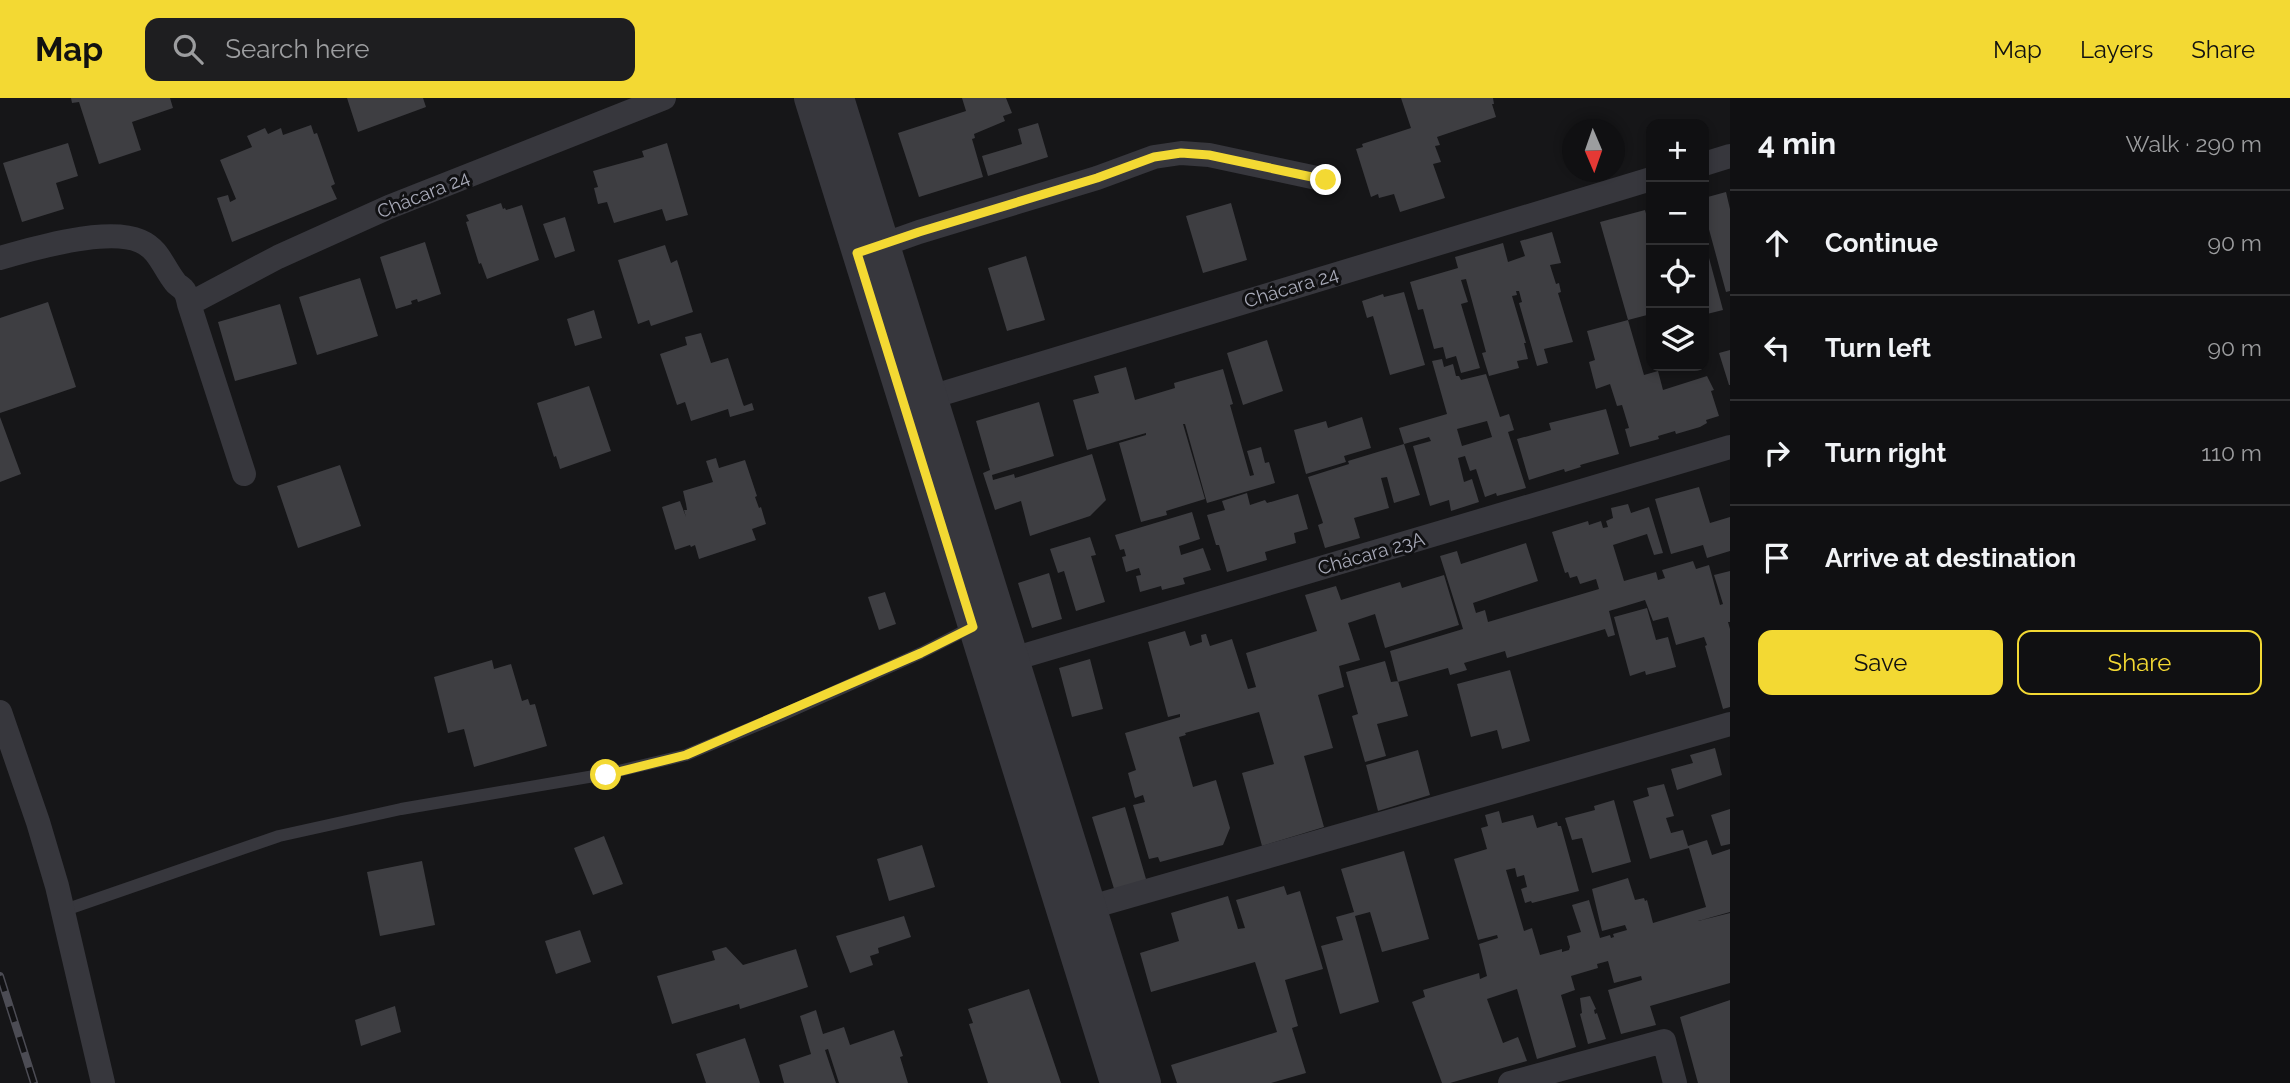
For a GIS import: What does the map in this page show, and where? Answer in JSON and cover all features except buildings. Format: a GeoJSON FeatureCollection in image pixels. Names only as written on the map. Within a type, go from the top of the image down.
{"type":"FeatureCollection","features":[{"type":"Feature","properties":{"kind":"street","name":"Chácara 24"},"geometry":{"type":"LineString","coordinates":[[190,304],[278,257],[389,207],[664,98]]}},
{"type":"Feature","properties":{"kind":"street"},"geometry":{"type":"LineString","coordinates":[[810,98],[931,397],[1145,1083]]}},
{"type":"Feature","properties":{"kind":"street"},"geometry":{"type":"LineString","coordinates":[[838,98],[870,249],[973,627],[1116,1083]]}},
{"type":"Feature","properties":{"kind":"street"},"geometry":{"type":"LineString","coordinates":[[870,249],[1097,178],[1154,157],[1181,153],[1209,155],[1326,180]]}},
{"type":"Feature","properties":{"kind":"street"},"geometry":{"type":"LineString","coordinates":[[1709,162],[1730,156]]}},
{"type":"Feature","properties":{"kind":"street","name":"Chácara 24"},"geometry":{"type":"LineString","coordinates":[[931,397],[1646,181]]}},
{"type":"Feature","properties":{"kind":"street"},"geometry":{"type":"LineString","coordinates":[[0,258],[54,243],[120,237],[138,240],[151,247],[177,285],[183,288],[190,304],[244,474]]}},
{"type":"Feature","properties":{"kind":"street","name":"Chácara 23A"},"geometry":{"type":"LineString","coordinates":[[1013,659],[1730,447]]}},
{"type":"Feature","properties":{"kind":"street"},"geometry":{"type":"LineString","coordinates":[[0,712],[38,822],[103,1083]]}},
{"type":"Feature","properties":{"kind":"street"},"geometry":{"type":"LineString","coordinates":[[1091,907],[1730,724]]}},
{"type":"Feature","properties":{"kind":"street"},"geometry":{"type":"LineString","coordinates":[[1510,1083],[1664,1041],[1675,1083]]}},
{"type":"Feature","properties":{"kind":"lane"},"geometry":{"type":"LineString","coordinates":[[62,911],[279,836],[401,809],[606,775],[686,755],[883,670],[973,627]]}},
{"type":"Feature","properties":{"kind":"railway"},"geometry":{"type":"LineString","coordinates":[[0,976],[34,1083]]}},
{"type":"Feature","properties":{"kind":"route"},"geometry":{"type":"LineString","coordinates":[[606,775],[686,755],[782,715],[973,627],[857,253],[1097,178],[1154,157],[1181,153],[1209,155],[1326,180]]}}]}
